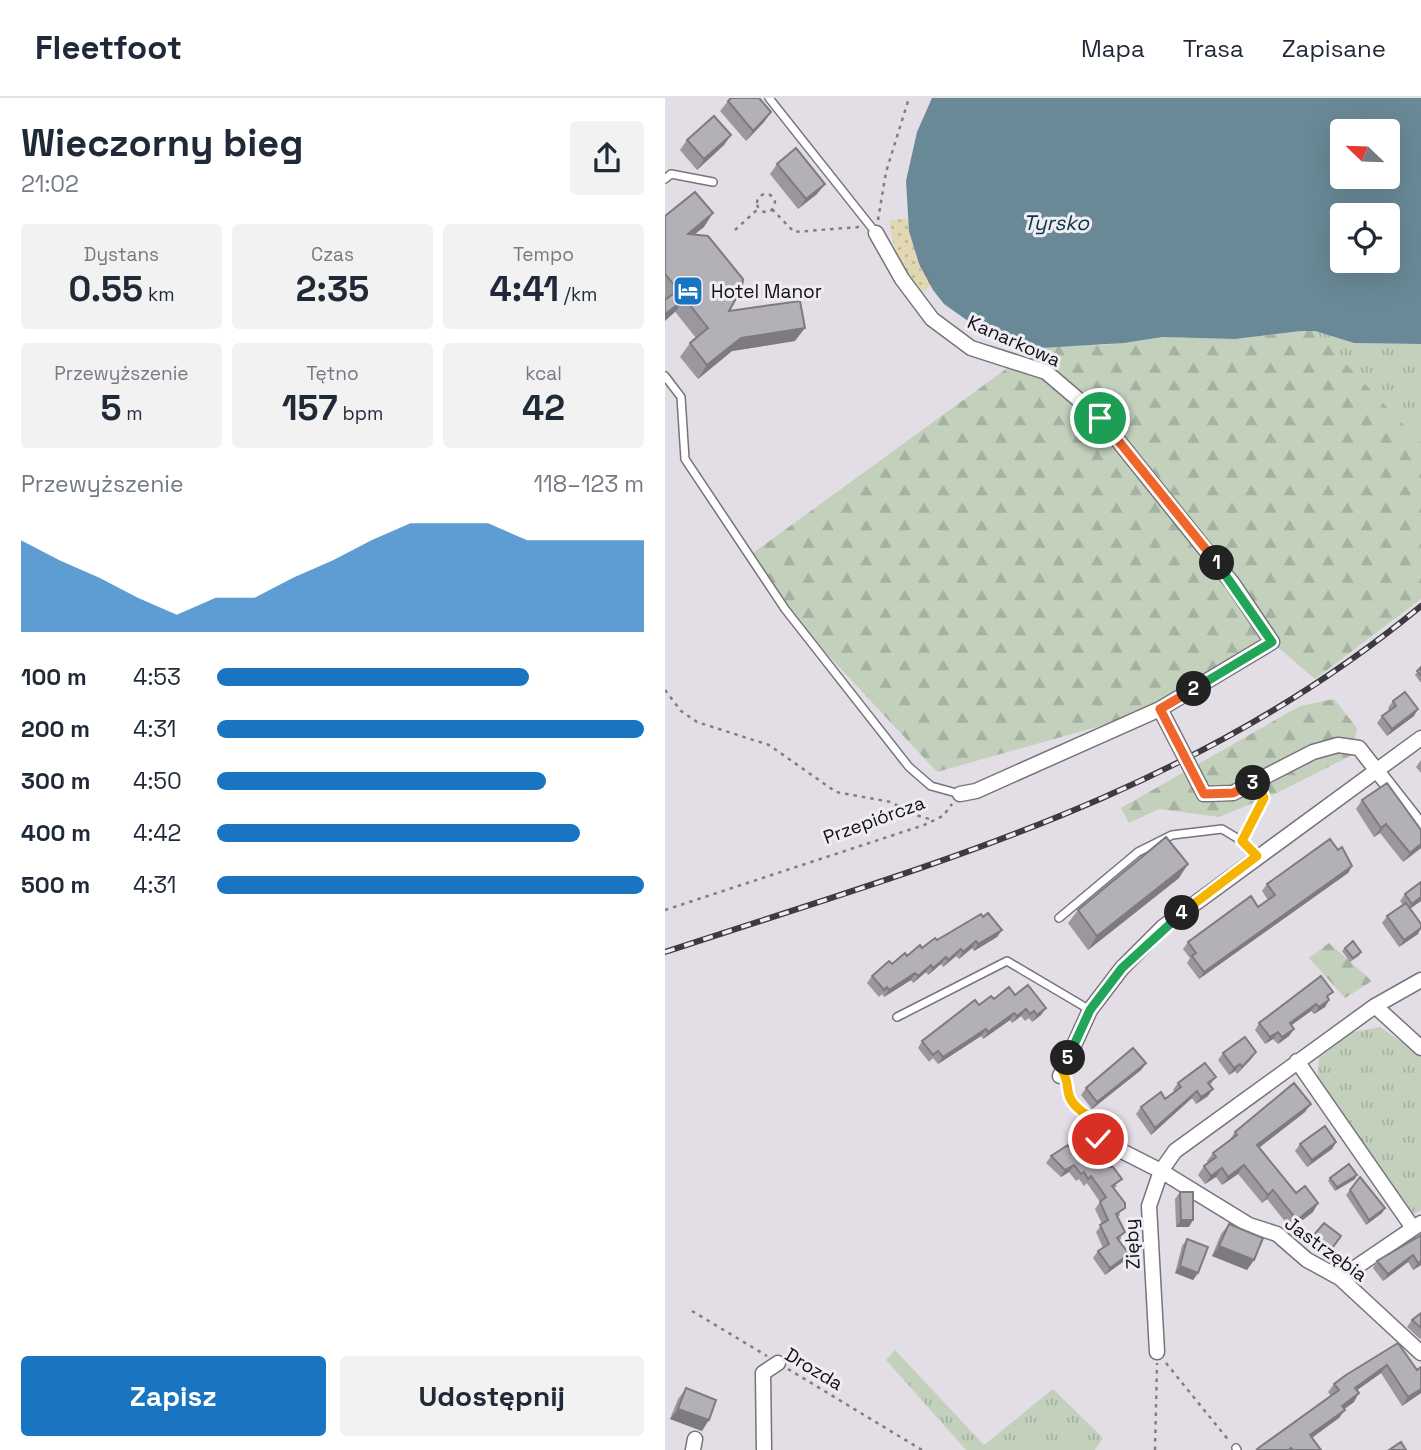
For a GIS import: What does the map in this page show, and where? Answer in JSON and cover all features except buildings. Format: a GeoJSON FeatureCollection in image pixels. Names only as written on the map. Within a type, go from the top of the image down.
{"type":"FeatureCollection","features":[{"type":"Feature","properties":{"kind":"street","name":"Kanarkowa"},"geometry":{"type":"LineString","coordinates":[[876,233],[902,279],[932,319],[971,348],[1046,372],[1100,418],[1233,584],[1272,642],[1160,709]]}},
{"type":"Feature","properties":{"kind":"street"},"geometry":{"type":"LineString","coordinates":[[960,794],[976,791],[1160,709],[1204,794],[1233,793],[1313,752],[1338,745],[1359,748],[1379,770],[1421,827]]}},
{"type":"Feature","properties":{"kind":"street"},"geometry":{"type":"LineString","coordinates":[[1061,1074],[1090,1010],[1122,968],[1163,927],[1421,738]]}},
{"type":"Feature","properties":{"kind":"street","name":"Zięby"},"geometry":{"type":"LineString","coordinates":[[1157,1352],[1149,1206],[1161,1171],[1175,1151],[1297,1060],[1375,1006],[1421,980]]}},
{"type":"Feature","properties":{"kind":"street"},"geometry":{"type":"LineString","coordinates":[[1375,1006],[1421,1048]]}},
{"type":"Feature","properties":{"kind":"street"},"geometry":{"type":"LineString","coordinates":[[1297,1060],[1417,1225],[1340,1278]]}},
{"type":"Feature","properties":{"kind":"street","name":"Jastrzębia"},"geometry":{"type":"LineString","coordinates":[[1095,1137],[1161,1171],[1249,1225],[1277,1234],[1307,1260],[1340,1278],[1421,1353]]}},
{"type":"Feature","properties":{"kind":"street"},"geometry":{"type":"LineString","coordinates":[[764,1450],[763,1373],[778,1363]]}},
{"type":"Feature","properties":{"kind":"lane","name":"Kanarkowa"},"geometry":{"type":"LineString","coordinates":[[769,98],[876,233]]}},
{"type":"Feature","properties":{"kind":"lane"},"geometry":{"type":"LineString","coordinates":[[665,179],[671,174],[713,181]]}},
{"type":"Feature","properties":{"kind":"lane"},"geometry":{"type":"LineString","coordinates":[[665,376],[681,397],[685,459],[785,609],[909,767],[931,786],[960,794]]}},
{"type":"Feature","properties":{"kind":"lane"},"geometry":{"type":"LineString","coordinates":[[1059,918],[1138,852],[1172,835],[1222,830],[1242,841],[1257,856]]}},
{"type":"Feature","properties":{"kind":"lane"},"geometry":{"type":"LineString","coordinates":[[897,1017],[1007,961],[1090,1010]]}},
{"type":"Feature","properties":{"kind":"path"},"geometry":{"type":"LineString","coordinates":[[876,233],[886,172],[909,98]]}},
{"type":"Feature","properties":{"kind":"path"},"geometry":{"type":"LineString","coordinates":[[769,194],[775,203],[772,209],[765,212],[759,208],[757,199],[769,194]]}},
{"type":"Feature","properties":{"kind":"path"},"geometry":{"type":"LineString","coordinates":[[735,230],[759,208]]}},
{"type":"Feature","properties":{"kind":"path"},"geometry":{"type":"LineString","coordinates":[[772,209],[794,232],[855,229]]}},
{"type":"Feature","properties":{"kind":"path"},"geometry":{"type":"LineString","coordinates":[[921,264],[931,284]]}},
{"type":"Feature","properties":{"kind":"path"},"geometry":{"type":"LineString","coordinates":[[665,690],[681,711],[697,722],[769,745],[836,792],[891,802],[912,814],[933,820]]}},
{"type":"Feature","properties":{"kind":"path"},"geometry":{"type":"LineString","coordinates":[[1242,841],[1264,798],[1256,781]]}},
{"type":"Feature","properties":{"kind":"path","name":"Przepiórcza"},"geometry":{"type":"LineString","coordinates":[[665,910],[933,820],[943,816],[960,794]]}},
{"type":"Feature","properties":{"kind":"path"},"geometry":{"type":"LineString","coordinates":[[1061,1074],[1068,1079],[1070,1097],[1096,1123],[1095,1137]]}},
{"type":"Feature","properties":{"kind":"path","name":"Drozda"},"geometry":{"type":"LineString","coordinates":[[692,1311],[922,1450]]}},
{"type":"Feature","properties":{"kind":"path"},"geometry":{"type":"LineString","coordinates":[[1157,1352],[1236,1449]]}},
{"type":"Feature","properties":{"kind":"path"},"geometry":{"type":"LineString","coordinates":[[1155,1450],[1157,1352]]}},
{"type":"Feature","properties":{"kind":"green space"},"geometry":{"type":"Polygon","coordinates":[[[1315,331],[1354,343],[1421,344],[1421,443],[1315,331]]]}},
{"type":"Feature","properties":{"kind":"green space"},"geometry":{"type":"Polygon","coordinates":[[[1315,331],[1421,443],[1421,599],[1315,679],[1272,642],[1160,709],[937,772],[785,609],[749,556],[1017,361],[1040,348],[1104,345],[1162,337],[1235,339],[1315,331]]]}},
{"type":"Feature","properties":{"kind":"green space"},"geometry":{"type":"Polygon","coordinates":[[[1334,699],[1357,728],[1352,755],[1275,794],[1219,817],[1159,809],[1129,823],[1121,808],[1300,706],[1334,699]]]}},
{"type":"Feature","properties":{"kind":"green space"},"geometry":{"type":"Polygon","coordinates":[[[1329,943],[1372,981],[1345,998],[1309,958],[1329,943]]]}},
{"type":"Feature","properties":{"kind":"green space"},"geometry":{"type":"Polygon","coordinates":[[[1380,1027],[1421,1055],[1421,1210],[1414,1214],[1317,1082],[1319,1058],[1353,1032],[1380,1027]]]}},
{"type":"Feature","properties":{"kind":"green space"},"geometry":{"type":"Polygon","coordinates":[[[895,1350],[984,1445],[1053,1389],[1103,1438],[1095,1450],[966,1450],[886,1360],[895,1350]]]}},
{"type":"Feature","properties":{"kind":"sand"},"geometry":{"type":"Polygon","coordinates":[[[907,218],[918,264],[930,286],[923,292],[904,268],[891,231],[889,221],[907,218]]]}},
{"type":"Feature","properties":{"kind":"water","name":"Tyrsko"},"geometry":{"type":"Polygon","coordinates":[[[932,98],[1421,98],[1421,344],[1354,343],[1315,331],[1301,331],[1235,339],[1162,337],[1124,343],[1040,348],[968,321],[944,304],[919,264],[909,231],[906,181],[917,132],[932,98]]]}},
{"type":"Feature","properties":{"kind":"railway"},"geometry":{"type":"LineString","coordinates":[[665,952],[964,853],[1060,816],[1154,774],[1245,727],[1335,671],[1421,606]]}},
{"type":"Feature","properties":{"kind":"place","name":"Hotel Manor"},"geometry":{"type":"Point","coordinates":[688,291]}},
{"type":"Feature","properties":{"kind":"route"},"geometry":{"type":"LineString","coordinates":[[1098,1139],[1096,1123],[1070,1097],[1068,1079],[1062,1071],[1090,1010],[1122,968],[1163,927],[1257,856],[1242,841],[1264,798],[1256,781],[1233,793],[1204,794],[1160,709],[1272,642],[1233,584],[1100,418]]}}]}
